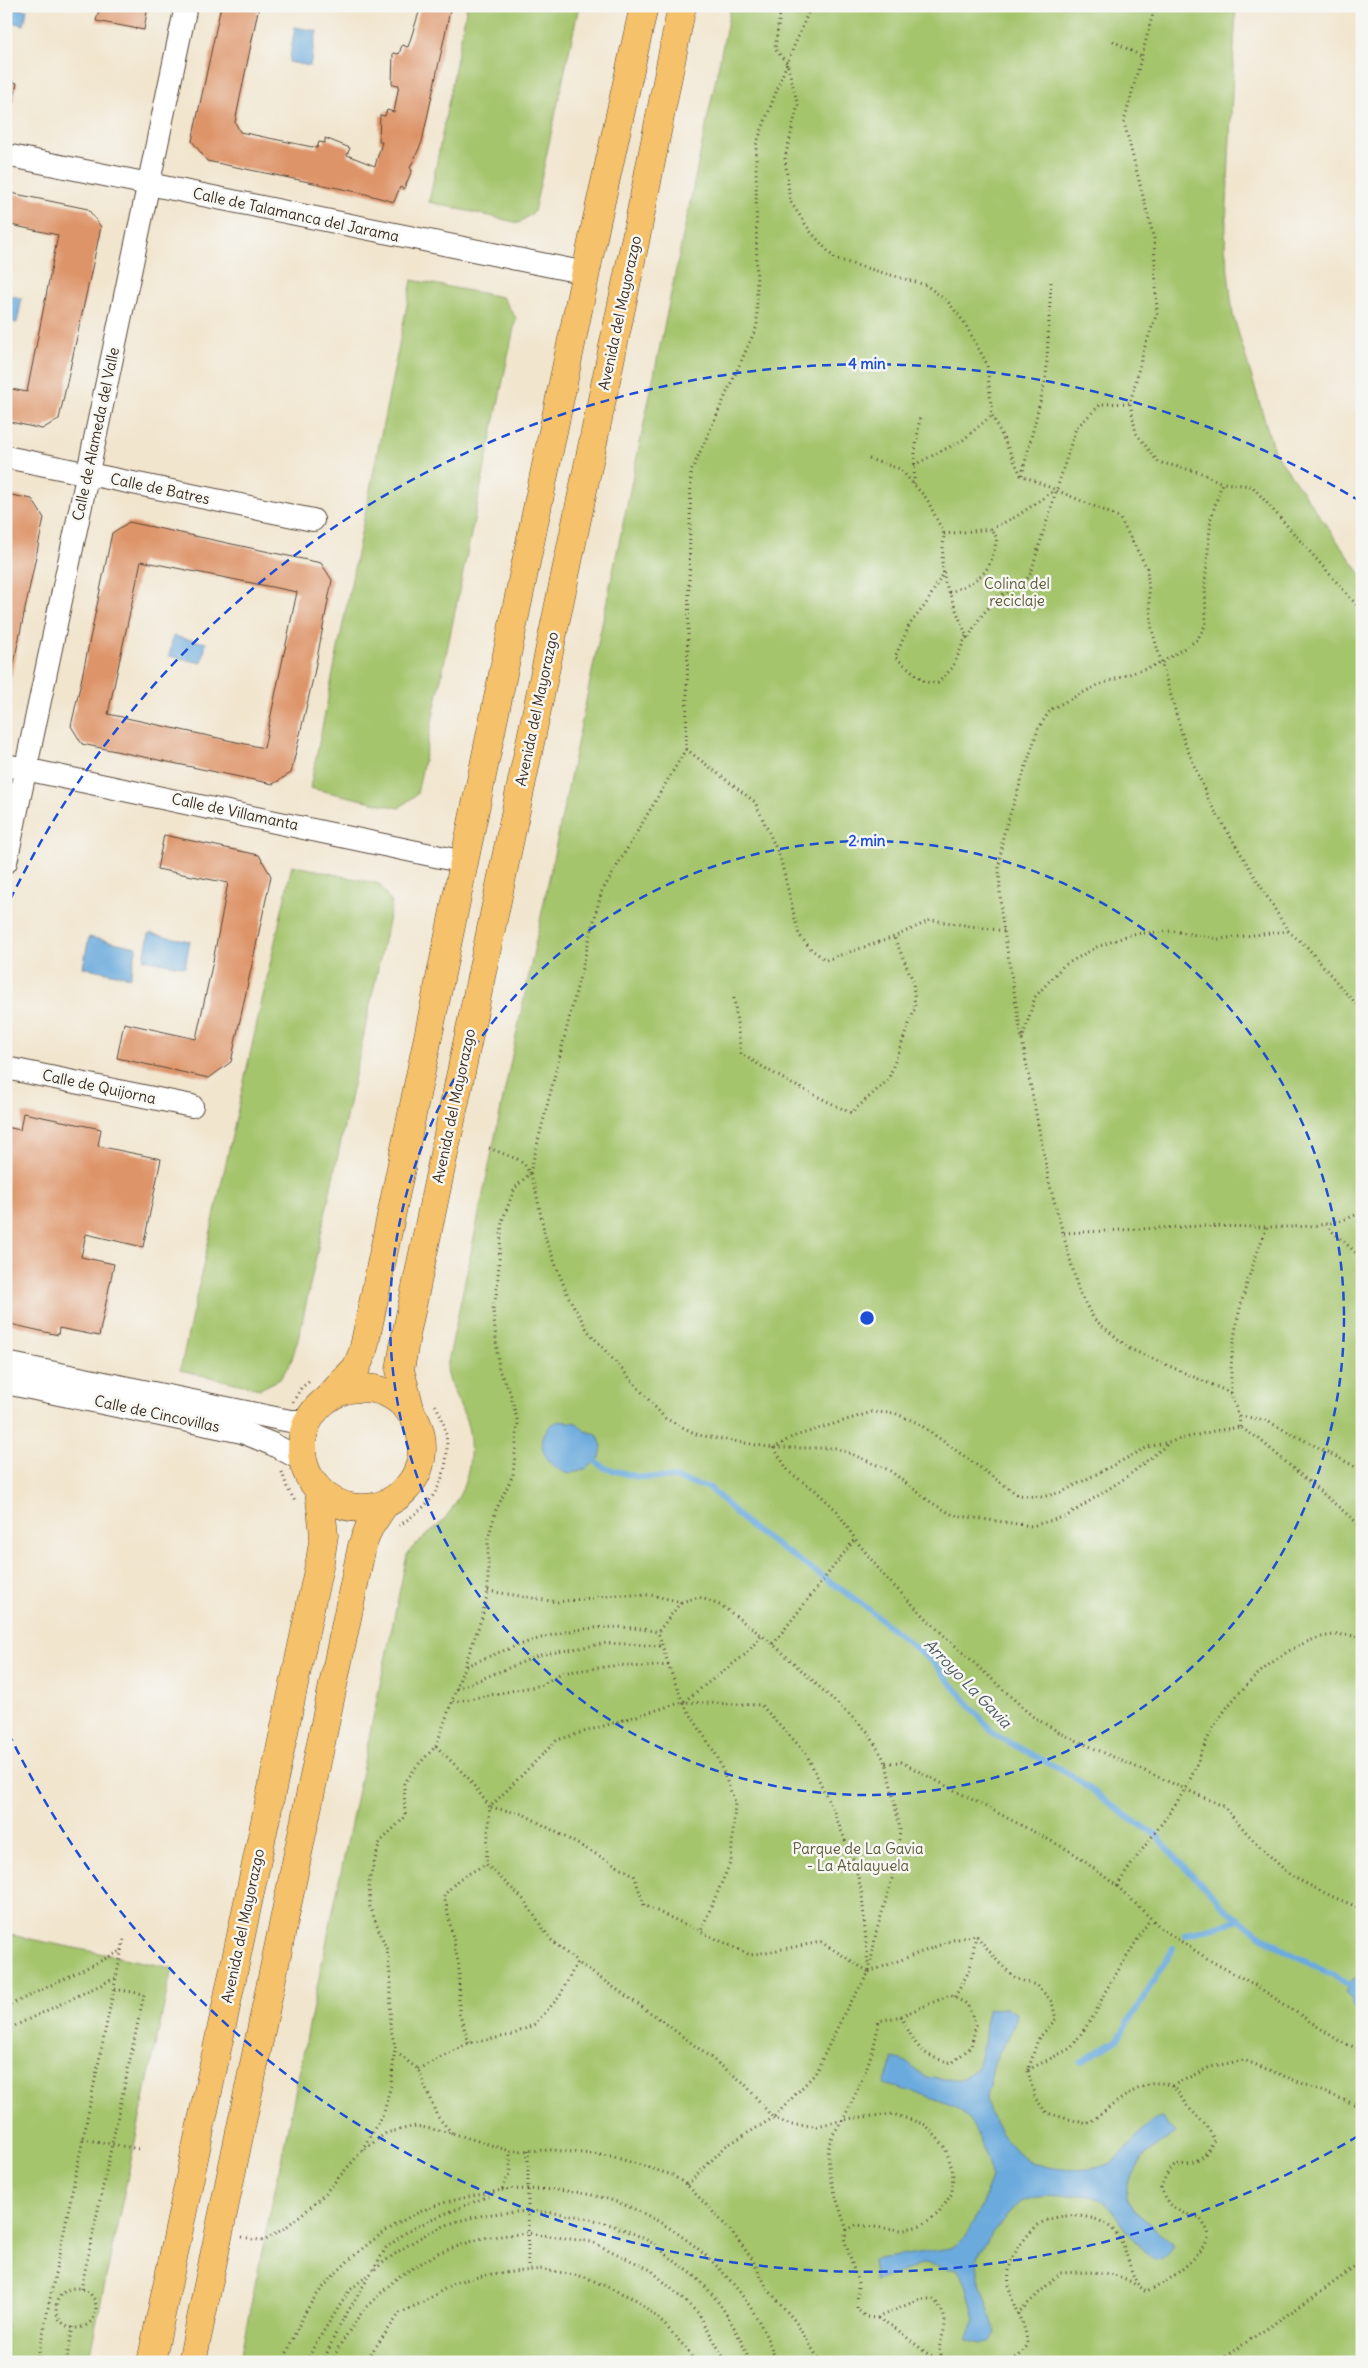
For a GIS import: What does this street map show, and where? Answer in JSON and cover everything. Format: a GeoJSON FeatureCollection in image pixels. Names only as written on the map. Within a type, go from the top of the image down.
{"type":"FeatureCollection","features":[{"type":"Feature","properties":{"kind":"main road"},"geometry":{"type":"LineString","coordinates":[[329,1397],[349,1389],[371,1387],[389,1393],[411,1412],[416,1421],[422,1440],[422,1460],[414,1479],[401,1494],[384,1505],[367,1508],[349,1507],[333,1501],[319,1490],[308,1476],[302,1460],[301,1440],[307,1421],[318,1405],[329,1397],[356,1368],[363,1352],[586,273],[644,6]]}},
{"type":"Feature","properties":{"kind":"main road","name":"Avenida del Mayorazgo"},"geometry":{"type":"LineString","coordinates":[[411,1412],[400,1370],[404,1343],[632,257],[682,6]]}},
{"type":"Feature","properties":{"kind":"main road","name":"Avenida del Mayorazgo"},"geometry":{"type":"LineString","coordinates":[[151,2362],[320,1561],[324,1535],[319,1490]]}},
{"type":"Feature","properties":{"kind":"main road"},"geometry":{"type":"LineString","coordinates":[[192,2362],[362,1546],[369,1528],[384,1505]]}},
{"type":"Feature","properties":{"kind":"street","name":"Calle de Alameda del Valle"},"geometry":{"type":"LineString","coordinates":[[6,862],[16,767],[88,474],[186,6]]}},
{"type":"Feature","properties":{"kind":"street","name":"Calle de Talamanca del Jarama"},"geometry":{"type":"LineString","coordinates":[[6,155],[586,273]]}},
{"type":"Feature","properties":{"kind":"street","name":"Calle de Batres"},"geometry":{"type":"LineString","coordinates":[[6,457],[313,520]]}},
{"type":"Feature","properties":{"kind":"street","name":"Calle de Villamanta"},"geometry":{"type":"LineString","coordinates":[[16,767],[464,862]]}},
{"type":"Feature","properties":{"kind":"street","name":"Calle de Quijorna"},"geometry":{"type":"LineString","coordinates":[[6,1068],[192,1106]]}},
{"type":"Feature","properties":{"kind":"street","name":"Calle de Cincovillas"},"geometry":{"type":"LineString","coordinates":[[6,1363],[290,1422],[307,1421]]}},
{"type":"Feature","properties":{"kind":"street","name":"Calle de Cincovillas"},"geometry":{"type":"LineString","coordinates":[[6,1383],[242,1432],[272,1444],[302,1460]]}},
{"type":"Feature","properties":{"kind":"path"},"geometry":{"type":"LineString","coordinates":[[781,6],[775,49],[787,63],[798,105],[785,158],[790,201],[810,231],[835,259],[926,285],[948,302],[964,322],[987,364],[992,415],[1022,475],[1119,517],[1147,568],[1152,630],[1184,741],[1210,803],[1288,931],[1308,947],[1352,1000],[1362,1007]]}},
{"type":"Feature","properties":{"kind":"path"},"geometry":{"type":"LineString","coordinates":[[452,2133],[437,2116],[418,2069],[398,2052],[390,2028],[391,1983],[387,1950],[370,1907],[368,1881],[380,1842],[405,1817],[404,1784],[416,1767],[436,1746],[482,1617],[488,1591],[488,1538],[496,1510],[513,1475],[518,1423],[510,1392],[499,1370],[493,1309],[497,1290],[502,1221],[515,1188],[530,1173],[601,893],[686,749],[690,472],[757,326],[756,145],[811,6]]}},
{"type":"Feature","properties":{"kind":"path"},"geometry":{"type":"LineString","coordinates":[[1153,6],[1154,10],[1124,122],[1154,239],[1157,313],[1144,349],[1130,403],[1136,433],[1158,462],[1199,472],[1222,483],[1252,486],[1362,611]]}},
{"type":"Feature","properties":{"kind":"path"},"geometry":{"type":"LineString","coordinates":[[1113,41],[1141,56]]}},
{"type":"Feature","properties":{"kind":"path"},"geometry":{"type":"LineString","coordinates":[[1022,475],[1046,378],[1051,282]]}},
{"type":"Feature","properties":{"kind":"path"},"geometry":{"type":"LineString","coordinates":[[869,459],[900,469],[927,499],[944,534],[944,572],[949,593],[968,640],[974,626],[999,598],[1027,581],[1076,428],[1101,404],[1130,403]]}},
{"type":"Feature","properties":{"kind":"path"},"geometry":{"type":"LineString","coordinates":[[914,465],[963,440],[992,415]]}},
{"type":"Feature","properties":{"kind":"path"},"geometry":{"type":"LineString","coordinates":[[914,485],[914,465],[920,418]]}},
{"type":"Feature","properties":{"kind":"path"},"geometry":{"type":"LineString","coordinates":[[1222,483],[1211,518],[1205,583],[1206,624],[1197,640],[1161,663],[1098,685],[1050,709],[1038,729],[1003,836],[999,867],[1001,913],[1022,1040],[1049,1182],[1079,1292],[1094,1319],[1130,1350],[1231,1393]]}},
{"type":"Feature","properties":{"kind":"path"},"geometry":{"type":"LineString","coordinates":[[944,534],[991,529],[1017,516],[1056,490]]}},
{"type":"Feature","properties":{"kind":"path"},"geometry":{"type":"LineString","coordinates":[[949,593],[978,579],[992,563],[997,538],[991,529]]}},
{"type":"Feature","properties":{"kind":"path"},"geometry":{"type":"LineString","coordinates":[[944,572],[926,604],[910,624],[895,657],[925,682],[938,683],[953,667],[966,635]]}},
{"type":"Feature","properties":{"kind":"path"},"geometry":{"type":"LineString","coordinates":[[686,749],[755,802],[780,858],[799,935],[812,950],[826,960],[894,937],[931,920],[1004,931]]}},
{"type":"Feature","properties":{"kind":"path"},"geometry":{"type":"LineString","coordinates":[[1022,1040],[1034,997],[1063,966],[1097,947],[1132,934],[1172,932],[1219,939],[1288,931]]}},
{"type":"Feature","properties":{"kind":"path"},"geometry":{"type":"LineString","coordinates":[[734,998],[741,1054],[792,1084],[851,1113],[888,1080],[915,1008],[913,981],[894,937]]}},
{"type":"Feature","properties":{"kind":"path"},"geometry":{"type":"LineString","coordinates":[[489,1148],[517,1158],[530,1173],[535,1187],[546,1240],[568,1296],[588,1331],[665,1418],[698,1435],[774,1448],[837,1448],[889,1470],[932,1503],[953,1515],[1032,1526],[1067,1516],[1128,1476],[1171,1441]]}},
{"type":"Feature","properties":{"kind":"path"},"geometry":{"type":"LineString","coordinates":[[1064,1233],[1198,1226],[1267,1228],[1324,1224],[1342,1222],[1362,1212]]}},
{"type":"Feature","properties":{"kind":"path"},"geometry":{"type":"LineString","coordinates":[[1324,1224],[1362,1258]]}},
{"type":"Feature","properties":{"kind":"path"},"geometry":{"type":"LineString","coordinates":[[1240,1427],[1240,1416],[1231,1393],[1234,1328],[1246,1280],[1267,1228]]}},
{"type":"Feature","properties":{"kind":"path"},"geometry":{"type":"LineString","coordinates":[[774,1448],[792,1437],[872,1412],[894,1413],[918,1423],[1018,1495],[1042,1497],[1062,1492],[1148,1447],[1240,1427],[1259,1439],[1362,1527]]}},
{"type":"Feature","properties":{"kind":"path"},"geometry":{"type":"LineString","coordinates":[[1240,1416],[1265,1420],[1362,1470]]}},
{"type":"Feature","properties":{"kind":"path"},"geometry":{"type":"LineString","coordinates":[[774,1448],[789,1472],[815,1490],[837,1511],[855,1539],[886,1577],[936,1628],[1032,1716],[1062,1734],[1223,1806],[1254,1841],[1291,1876],[1362,1909]]}},
{"type":"Feature","properties":{"kind":"path"},"geometry":{"type":"LineString","coordinates":[[773,1644],[855,1539]]}},
{"type":"Feature","properties":{"kind":"path"},"geometry":{"type":"LineString","coordinates":[[488,1591],[557,1602],[615,1595],[651,1595],[681,1602],[699,1597],[722,1606],[773,1644],[868,1732],[886,1763],[900,1829],[896,1862],[876,1933],[869,1972],[845,2012],[815,2074],[773,2118],[726,2146],[687,2185]]}},
{"type":"Feature","properties":{"kind":"path"},"geometry":{"type":"LineString","coordinates":[[681,1602],[658,1632],[661,1646],[683,1702],[717,1756],[735,1802],[731,1861],[700,1933]]}},
{"type":"Feature","properties":{"kind":"path"},"geometry":{"type":"LineString","coordinates":[[465,1667],[513,1646],[584,1627],[634,1627],[658,1632]]}},
{"type":"Feature","properties":{"kind":"path"},"geometry":{"type":"LineString","coordinates":[[1117,1886],[1135,1856],[1184,1789],[1216,1724],[1242,1688],[1278,1658],[1308,1641],[1335,1634],[1362,1637]]}},
{"type":"Feature","properties":{"kind":"path"},"geometry":{"type":"LineString","coordinates":[[683,1702],[740,1659],[761,1636]]}},
{"type":"Feature","properties":{"kind":"path"},"geometry":{"type":"LineString","coordinates":[[457,1690],[540,1655],[607,1643],[661,1646]]}},
{"type":"Feature","properties":{"kind":"path"},"geometry":{"type":"LineString","coordinates":[[453,1702],[542,1685],[561,1673],[619,1665],[642,1667],[668,1665]]}},
{"type":"Feature","properties":{"kind":"path"},"geometry":{"type":"LineString","coordinates":[[486,1864],[490,1807],[557,1740],[683,1702],[761,1705],[806,1753],[834,1812],[856,1868],[862,1894],[869,1972]]}},
{"type":"Feature","properties":{"kind":"path"},"geometry":{"type":"LineString","coordinates":[[436,1746],[468,1778],[490,1807],[523,1814],[634,1875],[644,1905],[750,1955],[821,1942],[869,1972]]}},
{"type":"Feature","properties":{"kind":"path"},"geometry":{"type":"LineString","coordinates":[[886,1763],[901,1762],[1072,1852],[1117,1886],[1150,1919],[1211,1961],[1255,1985],[1340,2042],[1362,2050]]}},
{"type":"Feature","properties":{"kind":"path"},"geometry":{"type":"LineString","coordinates":[[486,1864],[524,1900],[550,1939],[577,1962],[661,2020],[744,2083],[773,2118],[790,2125],[817,2126],[843,2120],[893,2114],[926,2125],[945,2147],[953,2172],[952,2193],[939,2213],[920,2226],[901,2230],[856,2224],[847,2230],[844,2238],[858,2283],[857,2309],[866,2317],[877,2318],[895,2328],[938,2362]]}},
{"type":"Feature","properties":{"kind":"path"},"geometry":{"type":"LineString","coordinates":[[469,2043],[459,2013],[460,1966],[444,1895],[459,1879],[486,1864]]}},
{"type":"Feature","properties":{"kind":"path"},"geometry":{"type":"LineString","coordinates":[[1028,2071],[1071,2048],[1095,2014],[1105,1992],[1150,1919]]}},
{"type":"Feature","properties":{"kind":"path"},"geometry":{"type":"LineString","coordinates":[[869,1972],[953,1940],[976,1935]]}},
{"type":"Feature","properties":{"kind":"path"},"geometry":{"type":"LineString","coordinates":[[976,1935],[998,1963],[1017,1978],[1036,1985],[1052,2002],[1056,2019],[1038,2039],[1028,2071],[1035,2098],[1047,2113],[1087,2124],[1118,2101],[1143,2087],[1157,2083],[1172,2086],[1210,2067],[1244,2060],[1354,2104],[1362,2105]]}},
{"type":"Feature","properties":{"kind":"path"},"geometry":{"type":"LineString","coordinates":[[955,1997],[970,1969],[976,1935]]}},
{"type":"Feature","properties":{"kind":"path"},"geometry":{"type":"LineString","coordinates":[[37,2362],[124,1939]]}},
{"type":"Feature","properties":{"kind":"path"},"geometry":{"type":"LineString","coordinates":[[6,2007],[122,1950]]}},
{"type":"Feature","properties":{"kind":"path"},"geometry":{"type":"LineString","coordinates":[[418,2069],[469,2043],[512,2035],[535,2024],[560,1996],[577,1962]]}},
{"type":"Feature","properties":{"kind":"path"},"geometry":{"type":"LineString","coordinates":[[6,2030],[116,1978]]}},
{"type":"Feature","properties":{"kind":"path"},"geometry":{"type":"LineString","coordinates":[[81,2289],[144,1994],[114,1989]]}},
{"type":"Feature","properties":{"kind":"path"},"geometry":{"type":"LineString","coordinates":[[847,2230],[830,2171],[830,2140],[843,2120],[866,2072],[876,2044],[879,2021],[901,2016],[950,1995],[967,2004],[976,2025],[971,2047],[952,2063],[931,2058],[917,2046],[901,2016]]}},
{"type":"Feature","properties":{"kind":"path"},"geometry":{"type":"LineString","coordinates":[[264,2241],[286,2227],[318,2201],[361,2152],[384,2112],[391,2085],[396,2045]]}},
{"type":"Feature","properties":{"kind":"path"},"geometry":{"type":"LineString","coordinates":[[1018,2314],[1060,2273],[1105,2272],[1127,2278],[1146,2292],[1157,2289],[1197,2255],[1208,2239],[1208,2230],[1199,2218],[1182,2214],[1168,2203],[1161,2188],[1165,2174],[1176,2164],[1198,2159],[1208,2151],[1214,2140],[1207,2124],[1188,2107],[1172,2086]]}},
{"type":"Feature","properties":{"kind":"path"},"geometry":{"type":"LineString","coordinates":[[361,2152],[386,2133],[416,2126],[452,2133],[510,2151],[554,2150],[611,2156],[672,2175],[687,2185],[731,2231],[752,2259],[767,2288],[795,2321],[816,2355],[823,2362]]}},
{"type":"Feature","properties":{"kind":"path"},"geometry":{"type":"LineString","coordinates":[[83,2139],[139,2149]]}},
{"type":"Feature","properties":{"kind":"path"},"geometry":{"type":"LineString","coordinates":[[528,2150],[528,2270]]}},
{"type":"Feature","properties":{"kind":"path"},"geometry":{"type":"LineString","coordinates":[[323,2362],[338,2328],[386,2248],[405,2233],[502,2190],[510,2172],[510,2151]]}},
{"type":"Feature","properties":{"kind":"path"},"geometry":{"type":"LineString","coordinates":[[283,2362],[298,2326],[319,2291],[352,2258],[389,2229],[424,2210],[455,2200],[502,2190],[528,2189],[564,2190],[604,2198],[644,2214],[681,2236],[711,2261],[736,2288],[760,2324],[776,2362]]}},
{"type":"Feature","properties":{"kind":"path"},"geometry":{"type":"LineString","coordinates":[[308,2362],[312,2348],[349,2291],[401,2249],[425,2235],[452,2223],[488,2214],[527,2211],[567,2214],[608,2224],[648,2241],[698,2279],[737,2329],[750,2362]]}},
{"type":"Feature","properties":{"kind":"path"},"geometry":{"type":"LineString","coordinates":[[1009,2362],[1019,2356],[1027,2346],[1027,2332],[1009,2290],[1008,2267],[1017,2248],[1034,2227],[1048,2219],[1069,2215],[1092,2219],[1109,2226],[1125,2246],[1138,2287]]}},
{"type":"Feature","properties":{"kind":"path"},"geometry":{"type":"LineString","coordinates":[[333,2362],[338,2348],[364,2309],[398,2277],[438,2253],[482,2238],[528,2233],[592,2242],[651,2270],[699,2314],[726,2362]]}},
{"type":"Feature","properties":{"kind":"path"},"geometry":{"type":"LineString","coordinates":[[1217,2362],[1362,2262]]}},
{"type":"Feature","properties":{"kind":"path"},"geometry":{"type":"LineString","coordinates":[[365,2362],[400,2313],[425,2302],[456,2282],[492,2274],[543,2269],[585,2277],[640,2301],[690,2353],[693,2362]]}},
{"type":"Feature","properties":{"kind":"path"},"geometry":{"type":"LineString","coordinates":[[81,2289],[91,2295],[96,2307],[95,2314],[89,2323],[79,2328],[73,2327],[62,2321],[58,2316],[57,2304],[59,2298],[68,2290],[81,2289]]}},
{"type":"Feature","properties":{"kind":"path"},"geometry":{"type":"LineString","coordinates":[[877,2318],[920,2299],[933,2299],[943,2310],[945,2325],[939,2355],[942,2362]]}},
{"type":"Feature","properties":{"kind":"path"},"geometry":{"type":"LineString","coordinates":[[66,2362],[73,2327]]}},
{"type":"Feature","properties":{"kind":"green space"},"geometry":{"type":"Polygon","coordinates":[[[467,6],[579,6],[534,212],[519,223],[429,202],[467,6]]]}},
{"type":"Feature","properties":{"kind":"green space","name":"Parque de La Gavia - La Atalayuela"},"geometry":{"type":"Polygon","coordinates":[[[731,6],[1236,6],[1225,246],[1233,315],[1274,451],[1362,576],[1362,2362],[239,2362],[407,1555],[421,1539],[438,1526],[447,1516],[461,1493],[469,1467],[470,1440],[468,1427],[450,1382],[447,1367],[731,6]]]}},
{"type":"Feature","properties":{"kind":"green space"},"geometry":{"type":"Polygon","coordinates":[[[412,280],[502,297],[516,318],[417,794],[399,808],[310,788],[412,280]]]}},
{"type":"Feature","properties":{"kind":"green space"},"geometry":{"type":"Polygon","coordinates":[[[292,865],[379,884],[392,903],[300,1332],[291,1362],[280,1379],[260,1389],[180,1370],[292,865]]]}},
{"type":"Feature","properties":{"kind":"green space"},"geometry":{"type":"Polygon","coordinates":[[[6,1934],[172,1968],[88,2362],[6,2362],[6,1934]]]}},
{"type":"Feature","properties":{"kind":"water"},"geometry":{"type":"Polygon","coordinates":[[[6,6],[27,10],[24,25],[6,21],[6,6]]]}},
{"type":"Feature","properties":{"kind":"water"},"geometry":{"type":"Polygon","coordinates":[[[295,27],[317,31],[310,66],[289,62],[295,27]]]}},
{"type":"Feature","properties":{"kind":"water"},"geometry":{"type":"Polygon","coordinates":[[[6,295],[22,298],[17,323],[6,321],[6,295]]]}},
{"type":"Feature","properties":{"kind":"water"},"geometry":{"type":"Polygon","coordinates":[[[173,636],[206,643],[202,663],[169,656],[173,636]]]}},
{"type":"Feature","properties":{"kind":"water"},"geometry":{"type":"Polygon","coordinates":[[[149,933],[190,941],[185,967],[144,959],[149,933]]]}},
{"type":"Feature","properties":{"kind":"water"},"geometry":{"type":"Polygon","coordinates":[[[89,937],[137,947],[130,977],[83,967],[89,937]]]}},
{"type":"Feature","properties":{"kind":"water"},"geometry":{"type":"Polygon","coordinates":[[[559,1421],[577,1423],[585,1431],[597,1434],[602,1446],[600,1458],[583,1470],[569,1473],[559,1470],[551,1464],[542,1446],[543,1436],[549,1428],[559,1421]]]}},
{"type":"Feature","properties":{"kind":"water"},"geometry":{"type":"Polygon","coordinates":[[[1362,1975],[1362,2014],[1356,2011],[1351,1998],[1345,1992],[1353,1979],[1362,1975]]]}},
{"type":"Feature","properties":{"kind":"water"},"geometry":{"type":"Polygon","coordinates":[[[1006,2008],[1016,2013],[1015,2021],[994,2064],[986,2095],[991,2115],[1002,2134],[1024,2158],[1031,2162],[1058,2169],[1088,2169],[1114,2161],[1150,2123],[1162,2117],[1176,2133],[1147,2153],[1127,2183],[1127,2198],[1136,2212],[1173,2244],[1162,2258],[1157,2260],[1151,2258],[1138,2245],[1109,2206],[1095,2197],[1064,2195],[1023,2200],[991,2235],[978,2258],[978,2273],[996,2333],[992,2341],[980,2344],[967,2340],[975,2320],[966,2284],[958,2269],[924,2264],[875,2281],[872,2260],[951,2248],[959,2242],[971,2227],[992,2178],[976,2131],[961,2111],[941,2101],[884,2084],[893,2058],[905,2062],[924,2076],[941,2079],[963,2079],[977,2068],[985,2038],[987,2009],[1006,2008]]]}},
{"type":"Feature","properties":{"kind":"building"},"geometry":{"type":"Polygon","coordinates":[[[100,6],[148,6],[144,30],[96,21],[100,6]]]}},
{"type":"Feature","properties":{"kind":"building"},"geometry":{"type":"Polygon","coordinates":[[[221,6],[259,6],[235,122],[240,132],[317,148],[319,142],[325,143],[325,138],[350,148],[347,155],[375,166],[382,142],[379,142],[380,115],[385,116],[387,110],[394,112],[399,85],[392,84],[393,53],[399,54],[402,45],[408,47],[421,6],[451,6],[422,142],[410,168],[412,170],[404,189],[400,187],[394,202],[362,193],[207,161],[192,141],[221,6]]]}},
{"type":"Feature","properties":{"kind":"building"},"geometry":{"type":"Polygon","coordinates":[[[357,6],[385,6],[384,10],[356,9],[357,6]]]}},
{"type":"Feature","properties":{"kind":"building"},"geometry":{"type":"Polygon","coordinates":[[[6,80],[17,83],[10,118],[6,117],[6,80]]]}},
{"type":"Feature","properties":{"kind":"building"},"geometry":{"type":"Polygon","coordinates":[[[6,192],[88,209],[101,227],[59,419],[42,429],[6,421],[6,388],[27,392],[58,235],[6,224],[6,192]]]}},
{"type":"Feature","properties":{"kind":"building"},"geometry":{"type":"Polygon","coordinates":[[[6,494],[32,499],[44,518],[7,696],[6,494]]]}},
{"type":"Feature","properties":{"kind":"building"},"geometry":{"type":"Polygon","coordinates":[[[129,522],[321,563],[332,580],[314,674],[291,773],[273,784],[82,744],[71,726],[112,533],[129,522]],[[141,561],[108,714],[264,748],[297,592],[141,561]]]}},
{"type":"Feature","properties":{"kind":"building"},"geometry":{"type":"Polygon","coordinates":[[[164,835],[259,855],[271,876],[231,1062],[209,1078],[117,1058],[124,1023],[196,1039],[213,961],[228,883],[157,869],[164,835]]]}},
{"type":"Feature","properties":{"kind":"building"},"geometry":{"type":"Polygon","coordinates":[[[23,1113],[101,1129],[98,1146],[161,1159],[143,1247],[86,1234],[81,1257],[114,1264],[99,1336],[59,1328],[58,1335],[6,1323],[6,1127],[20,1130],[23,1113]]]}},
{"type":"Feature","properties":{"kind":"waterway","name":"Arroyo La Gavia"},"geometry":{"type":"LineString","coordinates":[[589,1457],[605,1468],[638,1477],[674,1478],[710,1488],[750,1527],[861,1603],[934,1663],[995,1735],[1071,1775],[1128,1817],[1157,1835],[1174,1856],[1231,1914],[1284,1950],[1362,1991]]}},
{"type":"Feature","properties":{"kind":"waterway"},"geometry":{"type":"LineString","coordinates":[[1185,1935],[1239,1920]]}},
{"type":"Feature","properties":{"kind":"waterway"},"geometry":{"type":"LineString","coordinates":[[1081,2062],[1118,2039],[1173,1949]]}},
{"type":"Feature","properties":{"kind":"park label","name":"Colina del reciclaje"},"geometry":{"type":"Point","coordinates":[1017,592]}}]}
